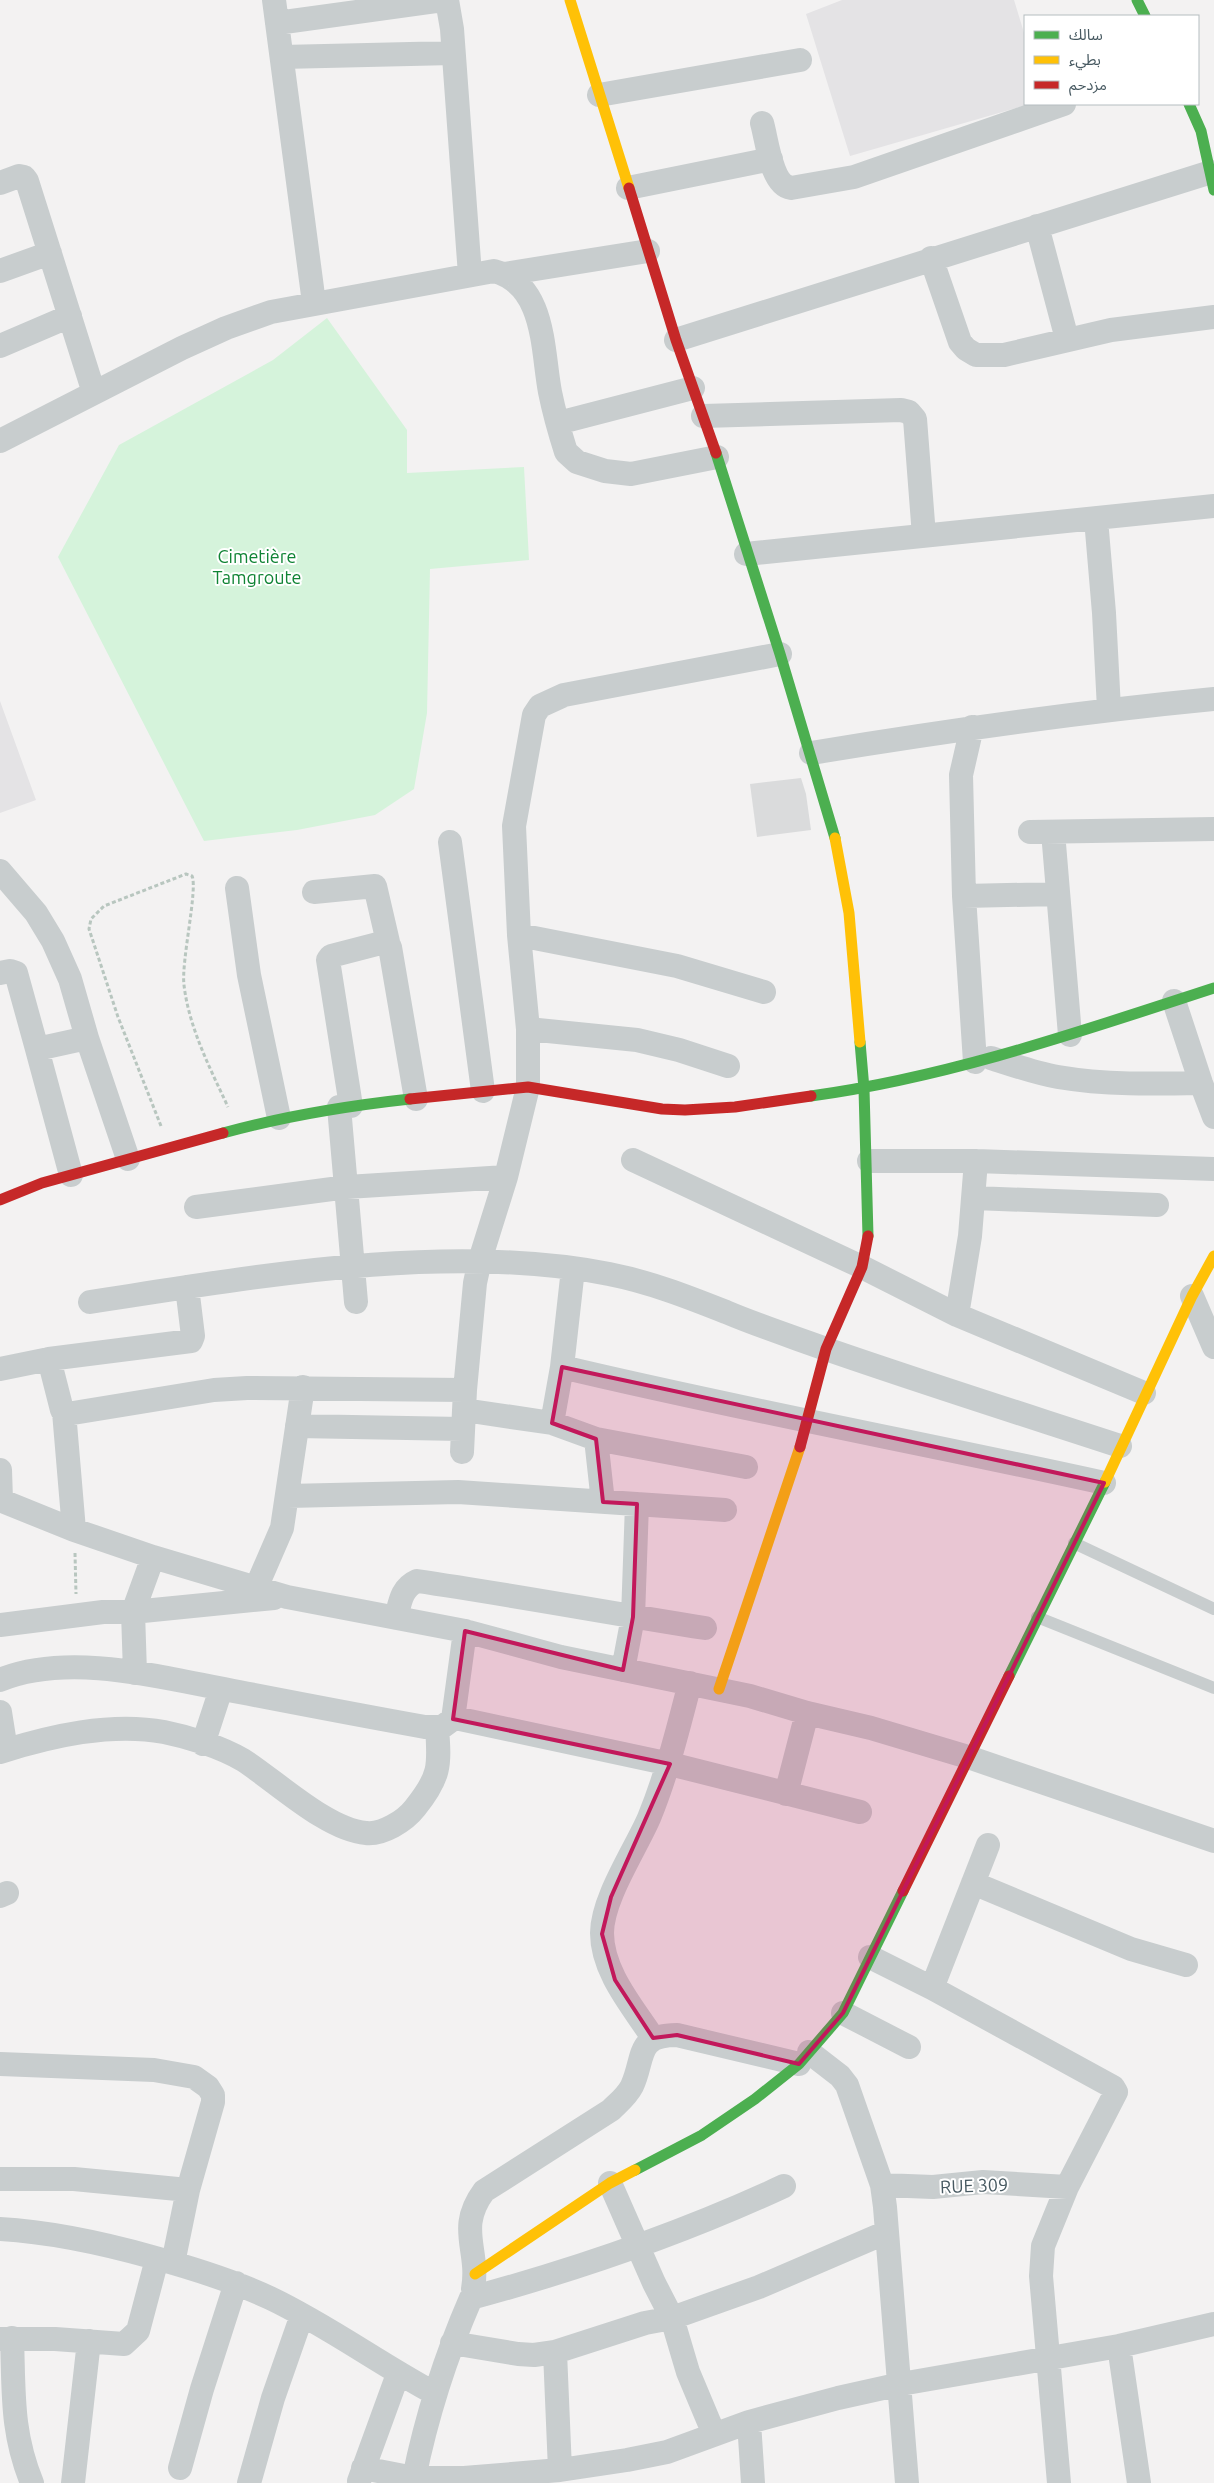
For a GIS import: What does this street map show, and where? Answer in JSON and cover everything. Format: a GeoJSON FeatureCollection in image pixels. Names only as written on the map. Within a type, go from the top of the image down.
{"type":"FeatureCollection","features":[{"type":"Feature","properties":{"kind":"street"},"geometry":{"type":"LineString","coordinates":[[274,0],[314,303]]}},
{"type":"Feature","properties":{"kind":"street"},"geometry":{"type":"LineString","coordinates":[[277,23],[443,0]]}},
{"type":"Feature","properties":{"kind":"street"},"geometry":{"type":"LineString","coordinates":[[447,0],[453,53],[470,275]]}},
{"type":"Feature","properties":{"kind":"street"},"geometry":{"type":"LineString","coordinates":[[570,0],[676,340],[717,457],[746,554],[811,753],[832,825],[849,913],[869,1161],[869,1225],[862,1267],[826,1349],[809,1420],[719,1689]]}},
{"type":"Feature","properties":{"kind":"street"},"geometry":{"type":"LineString","coordinates":[[1137,0],[1144,15]]}},
{"type":"Feature","properties":{"kind":"street"},"geometry":{"type":"LineString","coordinates":[[282,57],[453,53]]}},
{"type":"Feature","properties":{"kind":"street"},"geometry":{"type":"LineString","coordinates":[[600,96],[800,60]]}},
{"type":"Feature","properties":{"kind":"street"},"geometry":{"type":"LineString","coordinates":[[762,123],[776,177],[782,186],[791,188],[854,177],[1061,105]]}},
{"type":"Feature","properties":{"kind":"street"},"geometry":{"type":"LineString","coordinates":[[676,340],[1037,226],[1213,181],[1207,129],[1190,105]]}},
{"type":"Feature","properties":{"kind":"street"},"geometry":{"type":"LineString","coordinates":[[628,188],[771,159]]}},
{"type":"Feature","properties":{"kind":"street"},"geometry":{"type":"LineString","coordinates":[[0,183],[19,176],[24,177],[27,181],[94,393]]}},
{"type":"Feature","properties":{"kind":"street"},"geometry":{"type":"LineString","coordinates":[[1037,226],[1067,339]]}},
{"type":"Feature","properties":{"kind":"street"},"geometry":{"type":"LineString","coordinates":[[504,274],[648,252]]}},
{"type":"Feature","properties":{"kind":"street"},"geometry":{"type":"LineString","coordinates":[[0,271],[50,253]]}},
{"type":"Feature","properties":{"kind":"street"},"geometry":{"type":"LineString","coordinates":[[931,258],[958,335],[966,349],[976,355],[1004,355],[1111,330],[1214,317]]}},
{"type":"Feature","properties":{"kind":"street"},"geometry":{"type":"LineString","coordinates":[[0,441],[226,328],[271,312],[494,271],[504,274],[523,290],[540,320],[550,393],[566,452],[572,460],[605,471],[631,474],[717,457]]}},
{"type":"Feature","properties":{"kind":"street"},"geometry":{"type":"LineString","coordinates":[[0,346],[70,316]]}},
{"type":"Feature","properties":{"kind":"street"},"geometry":{"type":"LineString","coordinates":[[558,423],[693,388]]}},
{"type":"Feature","properties":{"kind":"street"},"geometry":{"type":"LineString","coordinates":[[703,416],[901,410],[909,412],[915,419],[924,536]]}},
{"type":"Feature","properties":{"kind":"street"},"geometry":{"type":"LineString","coordinates":[[746,554],[1214,506]]}},
{"type":"Feature","properties":{"kind":"street"},"geometry":{"type":"LineString","coordinates":[[1096,519],[1109,709]]}},
{"type":"Feature","properties":{"kind":"street"},"geometry":{"type":"LineString","coordinates":[[462,1452],[475,1282],[506,1177],[528,1088],[528,1029],[519,935],[514,826],[531,725],[540,706],[564,694],[780,654]]}},
{"type":"Feature","properties":{"kind":"street"},"geometry":{"type":"LineString","coordinates":[[811,753],[972,727],[1109,709],[1214,699]]}},
{"type":"Feature","properties":{"kind":"street"},"geometry":{"type":"LineString","coordinates":[[972,727],[961,775],[964,896],[983,1060]]}},
{"type":"Feature","properties":{"kind":"street"},"geometry":{"type":"LineString","coordinates":[[1030,832],[1214,829]]}},
{"type":"Feature","properties":{"kind":"street"},"geometry":{"type":"LineString","coordinates":[[1054,832],[1070,1035]]}},
{"type":"Feature","properties":{"kind":"street"},"geometry":{"type":"LineString","coordinates":[[450,842],[483,1091]]}},
{"type":"Feature","properties":{"kind":"street"},"geometry":{"type":"LineString","coordinates":[[0,871],[36,913],[53,940],[70,979],[86,1038],[128,1159]]}},
{"type":"Feature","properties":{"kind":"street"},"geometry":{"type":"LineString","coordinates":[[314,892],[375,886],[388,942],[416,1099]]}},
{"type":"Feature","properties":{"kind":"street"},"geometry":{"type":"LineString","coordinates":[[237,888],[249,975],[279,1118]]}},
{"type":"Feature","properties":{"kind":"street"},"geometry":{"type":"LineString","coordinates":[[964,896],[1058,894]]}},
{"type":"Feature","properties":{"kind":"street"},"geometry":{"type":"LineString","coordinates":[[519,935],[677,966],[764,992]]}},
{"type":"Feature","properties":{"kind":"street"},"geometry":{"type":"LineString","coordinates":[[356,1302],[347,1187],[345,1107],[328,960],[331,956],[388,942]]}},
{"type":"Feature","properties":{"kind":"street"},"geometry":{"type":"LineString","coordinates":[[0,973],[10,971],[16,974],[71,1175]]}},
{"type":"Feature","properties":{"kind":"street"},"geometry":{"type":"LineString","coordinates":[[0,1200],[42,1183],[279,1118],[345,1107],[483,1091],[528,1088],[662,1109],[685,1110],[735,1107],[864,1089],[983,1060],[1070,1035],[1214,988]]}},
{"type":"Feature","properties":{"kind":"street"},"geometry":{"type":"LineString","coordinates":[[1174,1001],[1200,1083],[1214,1117]]}},
{"type":"Feature","properties":{"kind":"street"},"geometry":{"type":"LineString","coordinates":[[528,1029],[636,1040],[679,1050],[728,1066]]}},
{"type":"Feature","properties":{"kind":"street"},"geometry":{"type":"LineString","coordinates":[[37,1049],[86,1038]]}},
{"type":"Feature","properties":{"kind":"street"},"geometry":{"type":"LineString","coordinates":[[983,1060],[1056,1077],[1089,1081],[1138,1084],[1200,1083]]}},
{"type":"Feature","properties":{"kind":"street"},"geometry":{"type":"LineString","coordinates":[[633,1160],[862,1267],[957,1315],[1144,1393]]}},
{"type":"Feature","properties":{"kind":"street"},"geometry":{"type":"LineString","coordinates":[[869,1161],[976,1161],[1214,1169]]}},
{"type":"Feature","properties":{"kind":"street"},"geometry":{"type":"LineString","coordinates":[[957,1315],[974,1198],[976,1161]]}},
{"type":"Feature","properties":{"kind":"street"},"geometry":{"type":"LineString","coordinates":[[196,1207],[347,1187],[506,1177]]}},
{"type":"Feature","properties":{"kind":"street"},"geometry":{"type":"LineString","coordinates":[[974,1198],[1156,1205]]}},
{"type":"Feature","properties":{"kind":"street"},"geometry":{"type":"LineString","coordinates":[[475,2274],[610,2183],[702,2135],[755,2099],[804,2058],[843,2013],[1104,1483],[1144,1393],[1214,1256]]}},
{"type":"Feature","properties":{"kind":"street"},"geometry":{"type":"LineString","coordinates":[[90,1302],[187,1287],[353,1267],[480,1260],[573,1269],[625,1278],[683,1295],[826,1349],[1120,1446]]}},
{"type":"Feature","properties":{"kind":"street"},"geometry":{"type":"LineString","coordinates":[[552,1423],[562,1367],[573,1269]]}},
{"type":"Feature","properties":{"kind":"street"},"geometry":{"type":"LineString","coordinates":[[0,1369],[49,1359],[190,1341],[193,1336],[187,1287]]}},
{"type":"Feature","properties":{"kind":"street"},"geometry":{"type":"LineString","coordinates":[[1192,1296],[1214,1347]]}},
{"type":"Feature","properties":{"kind":"street"},"geometry":{"type":"LineString","coordinates":[[49,1359],[64,1412],[74,1530]]}},
{"type":"Feature","properties":{"kind":"street"},"geometry":{"type":"LineString","coordinates":[[562,1367],[733,1406],[809,1420],[1104,1483]]}},
{"type":"Feature","properties":{"kind":"street"},"geometry":{"type":"LineString","coordinates":[[256,1588],[282,1528],[304,1387]]}},
{"type":"Feature","properties":{"kind":"street"},"geometry":{"type":"LineString","coordinates":[[64,1412],[214,1390],[304,1387],[552,1423],[596,1439],[746,1467]]}},
{"type":"Feature","properties":{"kind":"street"},"geometry":{"type":"LineString","coordinates":[[297,1426],[464,1409]]}},
{"type":"Feature","properties":{"kind":"street"},"geometry":{"type":"LineString","coordinates":[[596,1439],[602,1502]]}},
{"type":"Feature","properties":{"kind":"street"},"geometry":{"type":"LineString","coordinates":[[0,1470],[0,1500],[74,1530],[153,1557],[287,1596],[465,1631],[561,1656],[719,1689],[807,1714],[871,1728],[968,1757],[1214,1841]]}},
{"type":"Feature","properties":{"kind":"street"},"geometry":{"type":"LineString","coordinates":[[288,1496],[458,1492],[725,1510]]}},
{"type":"Feature","properties":{"kind":"street"},"geometry":{"type":"LineString","coordinates":[[623,1670],[633,1617],[637,1504]]}},
{"type":"Feature","properties":{"kind":"street"},"geometry":{"type":"LineString","coordinates":[[135,1673],[133,1612],[153,1557]]}},
{"type":"Feature","properties":{"kind":"street"},"geometry":{"type":"LineString","coordinates":[[396,1618],[404,1591],[409,1585],[417,1581],[497,1592],[705,1628]]}},
{"type":"Feature","properties":{"kind":"street"},"geometry":{"type":"LineString","coordinates":[[0,1626],[76,1614],[133,1612],[287,1596]]}},
{"type":"Feature","properties":{"kind":"street"},"geometry":{"type":"LineString","coordinates":[[0,1712],[3,1751],[63,1735],[122,1729],[165,1732],[242,1759],[290,1795],[340,1826],[367,1834],[378,1832],[393,1825],[413,1811],[428,1792],[438,1769],[445,1723],[465,1631]]}},
{"type":"Feature","properties":{"kind":"street"},"geometry":{"type":"LineString","coordinates":[[0,1680],[13,1675],[55,1668],[86,1668],[135,1673],[221,1689],[445,1723],[526,1732],[670,1764],[860,1812]]}},
{"type":"Feature","properties":{"kind":"street"},"geometry":{"type":"LineString","coordinates":[[653,2038],[615,1980],[606,1957],[602,1934],[604,1917],[611,1897],[649,1818],[670,1764],[690,1683]]}},
{"type":"Feature","properties":{"kind":"street"},"geometry":{"type":"LineString","coordinates":[[203,1744],[221,1689]]}},
{"type":"Feature","properties":{"kind":"street"},"geometry":{"type":"LineString","coordinates":[[786,1794],[807,1714]]}},
{"type":"Feature","properties":{"kind":"street"},"geometry":{"type":"LineString","coordinates":[[932,1988],[988,1845]]}},
{"type":"Feature","properties":{"kind":"street"},"geometry":{"type":"LineString","coordinates":[[973,1883],[1131,1949],[1186,1965]]}},
{"type":"Feature","properties":{"kind":"street"},"geometry":{"type":"LineString","coordinates":[[870,1957],[932,1988],[1113,2087],[1116,2092],[1067,2187],[1042,2246],[1040,2276],[1059,2483]]}},
{"type":"Feature","properties":{"kind":"street"},"geometry":{"type":"LineString","coordinates":[[843,2013],[909,2047]]}},
{"type":"Feature","properties":{"kind":"street"},"geometry":{"type":"LineString","coordinates":[[427,2480],[423,2432],[434,2392],[471,2298],[475,2274],[470,2218],[480,2197],[484,2191],[611,2110],[632,2086],[646,2045],[653,2038],[661,2035],[677,2035],[804,2058],[840,2076],[847,2085],[882,2185],[901,2384],[908,2483]]}},
{"type":"Feature","properties":{"kind":"street"},"geometry":{"type":"LineString","coordinates":[[0,2064],[154,2070],[201,2080],[213,2095],[213,2102],[188,2190],[165,2261],[135,2335],[124,2344],[6,2338],[15,2428],[32,2483]]}},
{"type":"Feature","properties":{"kind":"street"},"geometry":{"type":"LineString","coordinates":[[0,2179],[74,2179],[188,2190]]}},
{"type":"Feature","properties":{"kind":"street","name":"RUE 309"},"geometry":{"type":"LineString","coordinates":[[882,2185],[932,2186],[992,2182],[1067,2187]]}},
{"type":"Feature","properties":{"kind":"street"},"geometry":{"type":"LineString","coordinates":[[610,2183],[654,2283],[672,2318],[688,2372],[714,2434]]}},
{"type":"Feature","properties":{"kind":"street"},"geometry":{"type":"LineString","coordinates":[[471,2298],[639,2246],[721,2215],[784,2186]]}},
{"type":"Feature","properties":{"kind":"street"},"geometry":{"type":"LineString","coordinates":[[0,2229],[56,2234],[165,2261],[236,2283],[302,2314],[354,2344],[398,2374],[434,2392]]}},
{"type":"Feature","properties":{"kind":"street"},"geometry":{"type":"LineString","coordinates":[[452,2343],[518,2354],[534,2355],[555,2352],[645,2323],[672,2318],[759,2287],[887,2232]]}},
{"type":"Feature","properties":{"kind":"street"},"geometry":{"type":"LineString","coordinates":[[180,2468],[202,2389],[236,2283]]}},
{"type":"Feature","properties":{"kind":"street"},"geometry":{"type":"LineString","coordinates":[[249,2483],[273,2398],[302,2314]]}},
{"type":"Feature","properties":{"kind":"street"},"geometry":{"type":"LineString","coordinates":[[398,2374],[360,2475],[427,2480],[560,2470],[627,2460],[667,2452],[749,2422],[799,2408],[901,2384],[1120,2346],[1214,2324]]}},
{"type":"Feature","properties":{"kind":"street"},"geometry":{"type":"LineString","coordinates":[[73,2483],[88,2341]]}},
{"type":"Feature","properties":{"kind":"street"},"geometry":{"type":"LineString","coordinates":[[1120,2346],[1140,2483]]}},
{"type":"Feature","properties":{"kind":"street"},"geometry":{"type":"LineString","coordinates":[[555,2352],[560,2470]]}},
{"type":"Feature","properties":{"kind":"street"},"geometry":{"type":"LineString","coordinates":[[749,2422],[753,2483]]}},
{"type":"Feature","properties":{"kind":"lane"},"geometry":{"type":"LineString","coordinates":[[1074,1543],[1214,1609]]}},
{"type":"Feature","properties":{"kind":"lane"},"geometry":{"type":"LineString","coordinates":[[1037,1617],[1214,1688]]}},
{"type":"Feature","properties":{"kind":"path"},"geometry":{"type":"LineString","coordinates":[[169,1148],[118,1017],[89,929],[91,920],[104,906],[186,874],[192,876],[195,882],[191,898],[183,983],[187,1007],[199,1042],[238,1130]]}},
{"type":"Feature","properties":{"kind":"path"},"geometry":{"type":"LineString","coordinates":[[74,1530],[76,1614]]}},
{"type":"Feature","properties":{"kind":"highlighted area"},"geometry":{"type":"Polygon","coordinates":[[[562,1367],[1104,1483],[843,2013],[799,2064],[677,2035],[653,2038],[615,1980],[602,1934],[611,1897],[670,1764],[453,1719],[465,1631],[623,1670],[633,1617],[637,1504],[603,1502],[596,1439],[552,1423],[562,1367]]]}},
{"type":"Feature","properties":{"kind":"shaded area"},"geometry":{"type":"Polygon","coordinates":[[[842,0],[1014,0],[1024,33],[1024,105],[1027,105],[850,156],[806,14],[842,0]]]}},
{"type":"Feature","properties":{"kind":"shaded area"},"geometry":{"type":"Polygon","coordinates":[[[0,701],[36,800],[0,813],[0,701]]]}},
{"type":"Feature","properties":{"kind":"green space","name":"Cimetière Tamgroute"},"geometry":{"type":"Polygon","coordinates":[[[327,318],[407,430],[407,473],[524,467],[529,560],[430,569],[427,713],[414,789],[375,815],[297,830],[204,841],[58,557],[119,445],[273,360],[327,318]]]}},
{"type":"Feature","properties":{"kind":"building"},"geometry":{"type":"Polygon","coordinates":[[[801,778],[806,794],[811,830],[757,837],[750,784],[801,778]]]}},
{"type":"Feature","properties":{"kind":"traffic: fast"},"geometry":{"type":"LineString","coordinates":[[1137,0],[1144,15]]}},
{"type":"Feature","properties":{"kind":"traffic: fast"},"geometry":{"type":"LineString","coordinates":[[1189,105],[1201,131],[1214,190]]}},
{"type":"Feature","properties":{"kind":"traffic: fast"},"geometry":{"type":"LineString","coordinates":[[716,453],[780,654],[835,838]]}},
{"type":"Feature","properties":{"kind":"traffic: fast"},"geometry":{"type":"LineString","coordinates":[[811,1096],[863,1088],[964,1065],[1065,1036],[1214,988]]}},
{"type":"Feature","properties":{"kind":"traffic: fast"},"geometry":{"type":"LineString","coordinates":[[860,1042],[864,1089],[868,1236]]}},
{"type":"Feature","properties":{"kind":"traffic: fast"},"geometry":{"type":"LineString","coordinates":[[223,1133],[269,1121],[316,1112],[410,1099]]}},
{"type":"Feature","properties":{"kind":"traffic: fast"},"geometry":{"type":"LineString","coordinates":[[1009,1676],[1105,1482]]}},
{"type":"Feature","properties":{"kind":"traffic: fast"},"geometry":{"type":"LineString","coordinates":[[635,2170],[702,2135],[755,2099],[799,2064],[843,2013],[903,1891]]}},
{"type":"Feature","properties":{"kind":"traffic: slow"},"geometry":{"type":"LineString","coordinates":[[570,0],[629,188]]}},
{"type":"Feature","properties":{"kind":"traffic: slow"},"geometry":{"type":"LineString","coordinates":[[835,838],[849,913],[860,1042]]}},
{"type":"Feature","properties":{"kind":"traffic: slow"},"geometry":{"type":"LineString","coordinates":[[1105,1482],[1192,1296],[1214,1256]]}},
{"type":"Feature","properties":{"kind":"traffic: slow"},"geometry":{"type":"LineString","coordinates":[[719,1689],[800,1447]]}},
{"type":"Feature","properties":{"kind":"traffic: slow"},"geometry":{"type":"LineString","coordinates":[[475,2274],[610,2183],[635,2170]]}},
{"type":"Feature","properties":{"kind":"traffic: jam"},"geometry":{"type":"LineString","coordinates":[[629,188],[676,340],[716,453]]}},
{"type":"Feature","properties":{"kind":"traffic: jam"},"geometry":{"type":"LineString","coordinates":[[410,1099],[528,1087],[662,1109],[685,1110],[735,1107],[811,1096]]}},
{"type":"Feature","properties":{"kind":"traffic: jam"},"geometry":{"type":"LineString","coordinates":[[0,1200],[42,1183],[223,1133]]}},
{"type":"Feature","properties":{"kind":"traffic: jam"},"geometry":{"type":"LineString","coordinates":[[800,1447],[826,1349],[862,1267],[868,1236]]}},
{"type":"Feature","properties":{"kind":"traffic: jam"},"geometry":{"type":"LineString","coordinates":[[903,1891],[1009,1676]]}}]}
